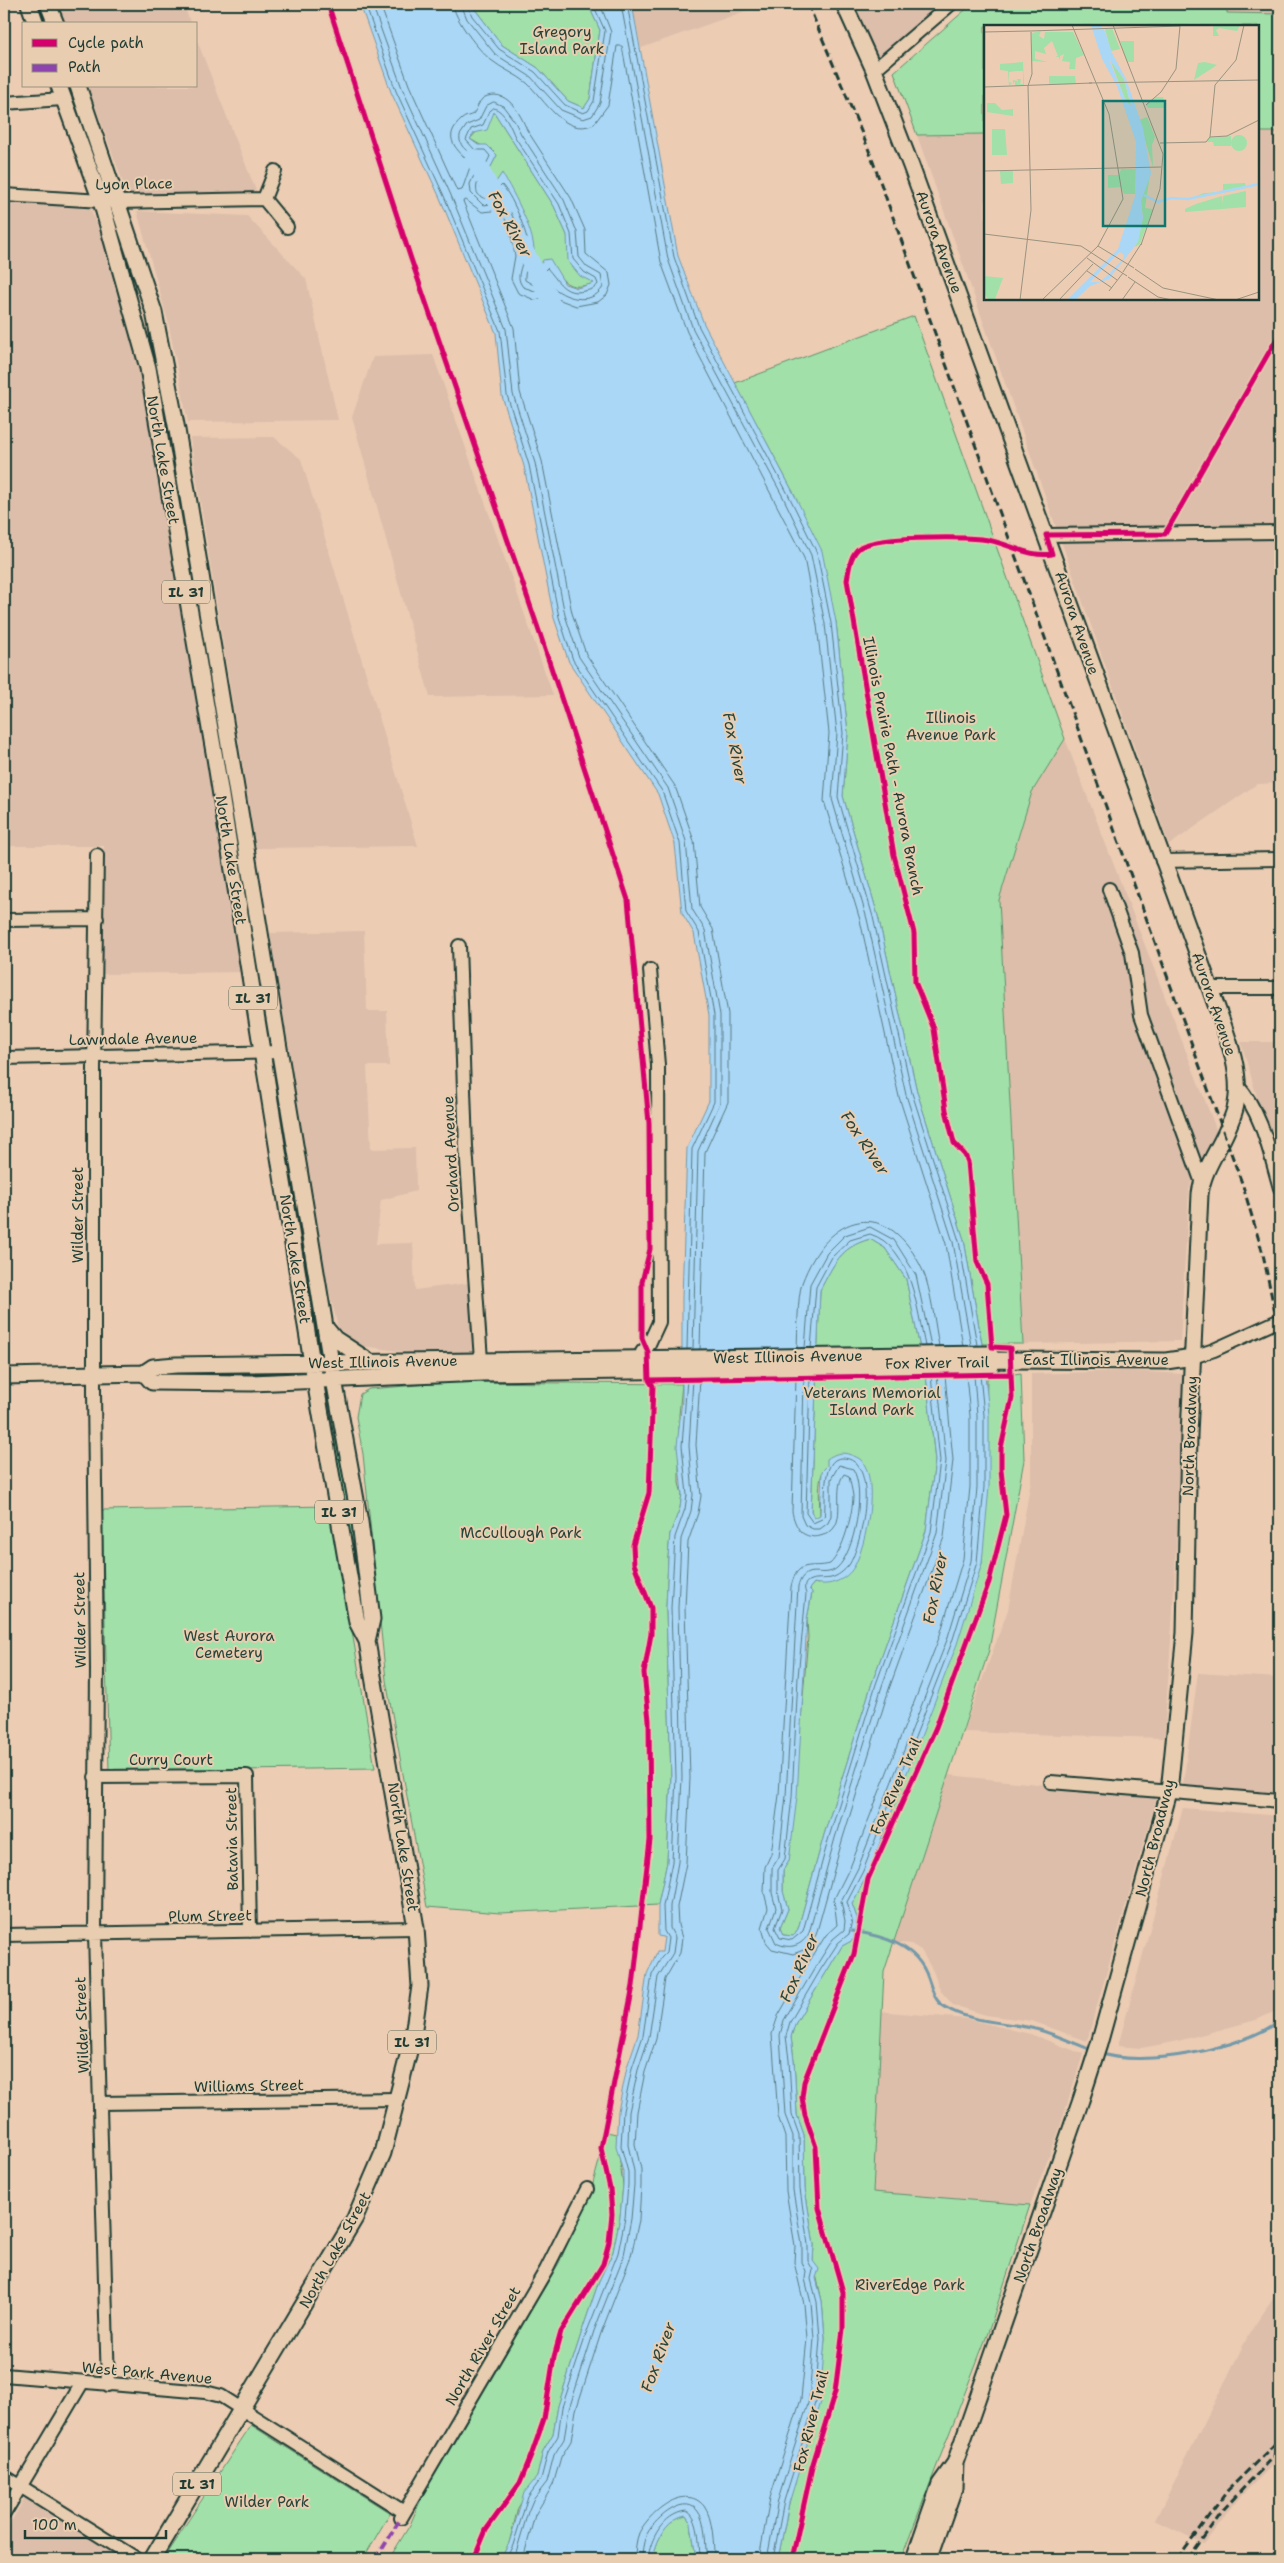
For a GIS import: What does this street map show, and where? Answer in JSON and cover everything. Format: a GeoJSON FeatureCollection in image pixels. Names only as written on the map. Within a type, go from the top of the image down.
{"type":"FeatureCollection","features":[{"type":"Feature","properties":{"kind":"main road"},"geometry":{"type":"LineString","coordinates":[[29,4],[35,22]]}},
{"type":"Feature","properties":{"kind":"main road"},"geometry":{"type":"LineString","coordinates":[[48,4],[55,22]]}},
{"type":"Feature","properties":{"kind":"main road","name":"Aurora Avenue"},"geometry":{"type":"LineString","coordinates":[[844,4],[874,70],[912,166],[1162,861],[1210,988],[1234,1065],[1237,1085]]}},
{"type":"Feature","properties":{"kind":"main road","name":"North Lake Street"},"geometry":{"type":"LineString","coordinates":[[79,88],[154,312],[167,377],[367,1572],[372,1619],[367,1641]]}},
{"type":"Feature","properties":{"kind":"main road","name":"North Lake Street"},"geometry":{"type":"LineString","coordinates":[[61,93],[101,201],[148,368],[315,1381],[357,1622],[367,1641],[416,1928],[420,1968],[418,2011],[397,2099],[383,2153],[364,2200],[152,2559]]}},
{"type":"Feature","properties":{"kind":"main road","name":"North Broadway"},"geometry":{"type":"LineString","coordinates":[[914,2559],[940,2484],[955,2463],[1093,2063],[1170,1792],[1184,1640],[1193,1357],[1202,1184],[1231,1120],[1236,1105],[1237,1085]]}},
{"type":"Feature","properties":{"kind":"main road"},"geometry":{"type":"LineString","coordinates":[[325,1327],[335,1339],[372,1362]]}},
{"type":"Feature","properties":{"kind":"main road","name":"West Illinois Avenue"},"geometry":{"type":"LineString","coordinates":[[4,1376],[144,1373],[153,1366],[481,1360],[671,1365],[918,1361],[989,1354],[994,1360]]}},
{"type":"Feature","properties":{"kind":"main road","name":"East Illinois Avenue"},"geometry":{"type":"LineString","coordinates":[[994,1360],[1166,1361],[1193,1357]]}},
{"type":"Feature","properties":{"kind":"main road","name":"West Illinois Avenue"},"geometry":{"type":"LineString","coordinates":[[144,1373],[152,1382],[315,1381],[642,1365]]}},
{"type":"Feature","properties":{"kind":"main road","name":"North Broadway"},"geometry":{"type":"LineString","coordinates":[[929,2559],[954,2488],[955,2463]]}},
{"type":"Feature","properties":{"kind":"street"},"geometry":{"type":"LineString","coordinates":[[874,70],[951,4]]}},
{"type":"Feature","properties":{"kind":"street"},"geometry":{"type":"LineString","coordinates":[[4,103],[61,93]]}},
{"type":"Feature","properties":{"kind":"street"},"geometry":{"type":"LineString","coordinates":[[274,171],[264,199],[287,227]]}},
{"type":"Feature","properties":{"kind":"street","name":"Lyon Place"},"geometry":{"type":"LineString","coordinates":[[4,195],[118,202],[264,199]]}},
{"type":"Feature","properties":{"kind":"street"},"geometry":{"type":"LineString","coordinates":[[1046,535],[1280,532]]}},
{"type":"Feature","properties":{"kind":"street","name":"Wilder Street"},"geometry":{"type":"LineString","coordinates":[[97,855],[94,1056],[94,1374],[97,1659],[95,1934],[108,2385]]}},
{"type":"Feature","properties":{"kind":"street"},"geometry":{"type":"LineString","coordinates":[[1162,861],[1280,859]]}},
{"type":"Feature","properties":{"kind":"street","name":"North Broadway"},"geometry":{"type":"LineString","coordinates":[[1109,889],[1132,953],[1141,1016],[1202,1184]]}},
{"type":"Feature","properties":{"kind":"street"},"geometry":{"type":"LineString","coordinates":[[4,920],[97,919]]}},
{"type":"Feature","properties":{"kind":"street","name":"Orchard Avenue"},"geometry":{"type":"LineString","coordinates":[[458,946],[466,1147],[481,1360]]}},
{"type":"Feature","properties":{"kind":"street"},"geometry":{"type":"LineString","coordinates":[[642,1365],[642,1352],[648,1346],[659,1322],[658,1066],[650,970]]}},
{"type":"Feature","properties":{"kind":"street"},"geometry":{"type":"LineString","coordinates":[[1210,988],[1280,988]]}},
{"type":"Feature","properties":{"kind":"street","name":"Lawndale Avenue"},"geometry":{"type":"LineString","coordinates":[[4,1058],[281,1052]]}},
{"type":"Feature","properties":{"kind":"street","name":"Aurora Avenue"},"geometry":{"type":"LineString","coordinates":[[1237,1085],[1245,1093],[1257,1116],[1280,1188]]}},
{"type":"Feature","properties":{"kind":"street","name":"East Illinois Avenue"},"geometry":{"type":"LineString","coordinates":[[1193,1357],[1209,1352],[1280,1320]]}},
{"type":"Feature","properties":{"kind":"street","name":"Curry Court"},"geometry":{"type":"LineString","coordinates":[[95,1777],[247,1776]]}},
{"type":"Feature","properties":{"kind":"street","name":"Batavia Street"},"geometry":{"type":"LineString","coordinates":[[247,1776],[250,1931]]}},
{"type":"Feature","properties":{"kind":"street"},"geometry":{"type":"LineString","coordinates":[[1051,1782],[1280,1801]]}},
{"type":"Feature","properties":{"kind":"street","name":"Plum Street"},"geometry":{"type":"LineString","coordinates":[[4,1935],[416,1928]]}},
{"type":"Feature","properties":{"kind":"street","name":"Williams Street"},"geometry":{"type":"LineString","coordinates":[[100,2103],[397,2099]]}},
{"type":"Feature","properties":{"kind":"street","name":"North River Street"},"geometry":{"type":"LineString","coordinates":[[403,2515],[546,2270],[588,2188]]}},
{"type":"Feature","properties":{"kind":"street","name":"West Park Avenue"},"geometry":{"type":"LineString","coordinates":[[4,2375],[205,2392],[227,2398],[403,2515]]}},
{"type":"Feature","properties":{"kind":"street"},"geometry":{"type":"LineString","coordinates":[[4,2514],[82,2383]]}},
{"type":"Feature","properties":{"kind":"street"},"geometry":{"type":"LineString","coordinates":[[4,2476],[137,2559]]}},
{"type":"Feature","properties":{"kind":"shaded area"},"geometry":{"type":"Polygon","coordinates":[[[57,4],[183,4],[190,22],[63,22],[57,4]]]}},
{"type":"Feature","properties":{"kind":"shaded area"},"geometry":{"type":"Polygon","coordinates":[[[632,4],[765,4],[641,48],[632,4]]]}},
{"type":"Feature","properties":{"kind":"shaded area"},"geometry":{"type":"Polygon","coordinates":[[[853,4],[953,4],[879,66],[853,4]]]}},
{"type":"Feature","properties":{"kind":"shaded area"},"geometry":{"type":"Polygon","coordinates":[[[1227,4],[1280,4],[1280,14],[1227,13],[1227,4]]]}},
{"type":"Feature","properties":{"kind":"shaded area"},"geometry":{"type":"Polygon","coordinates":[[[198,43],[258,196],[128,196],[89,88],[198,88],[198,43]]]}},
{"type":"Feature","properties":{"kind":"shaded area"},"geometry":{"type":"Polygon","coordinates":[[[1259,132],[1280,132],[1280,783],[1257,784],[1169,845],[917,135],[984,134],[984,300],[1259,300],[1259,132]]]}},
{"type":"Feature","properties":{"kind":"shaded area"},"geometry":{"type":"Polygon","coordinates":[[[4,204],[90,207],[110,260],[148,392],[247,972],[103,974],[104,846],[4,846],[4,204]]]}},
{"type":"Feature","properties":{"kind":"shaded area"},"geometry":{"type":"Polygon","coordinates":[[[137,211],[247,216],[306,279],[338,420],[188,422],[168,321],[137,211]]]}},
{"type":"Feature","properties":{"kind":"shaded area"},"geometry":{"type":"Polygon","coordinates":[[[433,355],[553,695],[430,697],[352,417],[373,357],[433,355]]]}},
{"type":"Feature","properties":{"kind":"shaded area"},"geometry":{"type":"Polygon","coordinates":[[[274,437],[301,459],[418,846],[256,848],[190,438],[274,437]]]}},
{"type":"Feature","properties":{"kind":"shaded area"},"geometry":{"type":"Polygon","coordinates":[[[1065,739],[1218,1134],[1192,1179],[1189,1191],[1180,1341],[1023,1344],[999,900],[1032,792],[1065,739]]]}},
{"type":"Feature","properties":{"kind":"shaded area"},"geometry":{"type":"Polygon","coordinates":[[[364,931],[367,1011],[387,1011],[389,1066],[367,1066],[371,1149],[415,1148],[416,1191],[381,1200],[376,1244],[413,1243],[415,1290],[469,1283],[472,1356],[398,1351],[356,1345],[338,1327],[328,1286],[270,933],[364,931]]]}},
{"type":"Feature","properties":{"kind":"shaded area"},"geometry":{"type":"Polygon","coordinates":[[[1241,1042],[1280,1042],[1280,1175],[1241,1042]]]}},
{"type":"Feature","properties":{"kind":"shaded area"},"geometry":{"type":"Polygon","coordinates":[[[1127,1371],[1184,1374],[1173,1611],[1164,1738],[963,1732],[1008,1610],[1031,1481],[1031,1374],[1127,1371]]]}},
{"type":"Feature","properties":{"kind":"shaded area"},"geometry":{"type":"Polygon","coordinates":[[[1198,1673],[1280,1678],[1280,1793],[1183,1785],[1198,1673]]]}},
{"type":"Feature","properties":{"kind":"shaded area"},"geometry":{"type":"Polygon","coordinates":[[[948,1775],[1157,1796],[1087,2041],[1032,2021],[986,2015],[953,2005],[940,1990],[933,1971],[921,1950],[911,1944],[894,1942],[948,1775]]]}},
{"type":"Feature","properties":{"kind":"shaded area"},"geometry":{"type":"Polygon","coordinates":[[[1183,1808],[1280,1816],[1280,2009],[1256,2020],[1174,2042],[1141,2048],[1118,2046],[1183,1808]]]}},
{"type":"Feature","properties":{"kind":"shaded area"},"geometry":{"type":"Polygon","coordinates":[[[878,2011],[967,2019],[1030,2034],[1083,2054],[1058,2133],[1030,2205],[873,2192],[873,2116],[878,2011]]]}},
{"type":"Feature","properties":{"kind":"shaded area"},"geometry":{"type":"Polygon","coordinates":[[[1280,2289],[1280,2458],[1239,2498],[1204,2544],[1155,2520],[1250,2332],[1280,2289]]]}},
{"type":"Feature","properties":{"kind":"shaded area"},"geometry":{"type":"Polygon","coordinates":[[[33,2484],[152,2559],[4,2559],[4,2534],[33,2484]]]}},
{"type":"Feature","properties":{"kind":"shaded area"},"geometry":{"type":"Polygon","coordinates":[[[1280,2541],[1280,2559],[1267,2559],[1280,2541]]]}},
{"type":"Feature","properties":{"kind":"green space","name":"Gregory Island Park"},"geometry":{"type":"Polygon","coordinates":[[[471,4],[588,4],[600,30],[590,99],[584,108],[568,101],[538,68],[502,45],[471,4]]]}},
{"type":"Feature","properties":{"kind":"green space"},"geometry":{"type":"Polygon","coordinates":[[[972,4],[1227,4],[1227,13],[1280,14],[1280,132],[1259,132],[1259,25],[984,25],[984,134],[917,135],[894,72],[972,4]]]}},
{"type":"Feature","properties":{"kind":"green space"},"geometry":{"type":"Polygon","coordinates":[[[494,112],[554,206],[567,235],[595,283],[581,286],[571,285],[563,280],[553,268],[539,282],[529,278],[535,257],[502,174],[487,195],[480,188],[497,155],[470,139],[494,112]]]}},
{"type":"Feature","properties":{"kind":"green space","name":"Illinois Avenue Park"},"geometry":{"type":"Polygon","coordinates":[[[914,316],[1065,739],[1032,792],[999,900],[1023,1344],[982,1344],[964,1240],[917,1092],[878,916],[843,796],[848,733],[836,622],[793,492],[735,383],[914,316]]]}},
{"type":"Feature","properties":{"kind":"green space"},"geometry":{"type":"Polygon","coordinates":[[[232,818],[245,869],[263,994],[250,945],[232,818]]]}},
{"type":"Feature","properties":{"kind":"green space"},"geometry":{"type":"Polygon","coordinates":[[[279,1109],[293,1163],[307,1256],[292,1206],[279,1109]]]}},
{"type":"Feature","properties":{"kind":"green space","name":"Veterans Memorial Island Park"},"geometry":{"type":"Polygon","coordinates":[[[870,1239],[885,1248],[906,1279],[927,1383],[935,1461],[926,1531],[872,1683],[824,1835],[798,1929],[793,1936],[783,1935],[780,1928],[788,1909],[783,1892],[783,1870],[789,1861],[808,1637],[807,1619],[812,1593],[809,1589],[814,1583],[818,1584],[827,1466],[820,1482],[820,1516],[814,1519],[811,1511],[820,1290],[839,1258],[860,1242],[870,1239]]]}},
{"type":"Feature","properties":{"kind":"green space"},"geometry":{"type":"Polygon","coordinates":[[[292,1369],[293,1371],[222,1375],[186,1376],[150,1373],[292,1369]]]}},
{"type":"Feature","properties":{"kind":"green space","name":"RiverEdge Park"},"geometry":{"type":"Polygon","coordinates":[[[1021,1373],[1024,1460],[989,1650],[884,1972],[873,2192],[1030,2205],[989,2330],[901,2559],[778,2559],[789,2503],[822,2367],[825,2338],[822,2301],[813,2261],[814,2245],[805,2189],[804,2135],[797,2115],[791,2037],[795,2024],[842,1946],[853,1940],[857,1918],[852,1904],[868,1873],[982,1563],[987,1378],[1021,1373]]]}},
{"type":"Feature","properties":{"kind":"green space","name":"McCullough Park"},"geometry":{"type":"Polygon","coordinates":[[[455,1382],[682,1384],[679,1415],[679,1483],[682,1494],[680,1508],[670,1534],[666,1608],[671,1777],[667,1862],[658,1905],[500,1913],[427,1907],[386,1680],[363,1454],[356,1417],[360,1394],[369,1389],[455,1382]]]}},
{"type":"Feature","properties":{"kind":"green space"},"geometry":{"type":"Polygon","coordinates":[[[325,1406],[328,1406],[351,1506],[360,1565],[365,1624],[325,1406]]]}},
{"type":"Feature","properties":{"kind":"green space","name":"West Aurora Cemetery"},"geometry":{"type":"Polygon","coordinates":[[[331,1506],[375,1768],[109,1772],[102,1510],[331,1506]]]}},
{"type":"Feature","properties":{"kind":"green space"},"geometry":{"type":"Polygon","coordinates":[[[607,2132],[616,2134],[623,2185],[620,2217],[613,2252],[599,2281],[583,2328],[558,2406],[553,2434],[543,2451],[537,2477],[518,2508],[509,2543],[501,2559],[389,2559],[410,2525],[422,2497],[559,2263],[592,2187],[607,2132]]]}},
{"type":"Feature","properties":{"kind":"green space","name":"Wilder Park"},"geometry":{"type":"Polygon","coordinates":[[[251,2425],[390,2513],[363,2559],[163,2559],[251,2425]]]}},
{"type":"Feature","properties":{"kind":"green space"},"geometry":{"type":"Polygon","coordinates":[[[686,2516],[691,2523],[696,2559],[653,2559],[656,2545],[663,2532],[672,2522],[686,2516]]]}},
{"type":"Feature","properties":{"kind":"water"},"geometry":{"type":"Polygon","coordinates":[[[360,4],[471,4],[502,45],[538,68],[568,101],[584,108],[590,99],[600,30],[588,4],[632,4],[678,256],[704,324],[822,551],[836,622],[848,733],[843,796],[878,916],[917,1092],[964,1240],[982,1344],[989,1415],[989,1487],[982,1563],[957,1644],[868,1873],[852,1904],[857,1918],[853,1940],[842,1946],[795,2024],[791,2037],[797,2115],[804,2135],[805,2189],[814,2245],[813,2261],[819,2269],[816,2278],[822,2301],[825,2338],[820,2402],[789,2503],[778,2559],[696,2559],[691,2523],[686,2516],[672,2522],[663,2532],[656,2545],[653,2559],[501,2559],[509,2543],[524,2493],[537,2477],[543,2451],[553,2434],[558,2406],[583,2328],[599,2281],[613,2252],[620,2217],[623,2185],[623,2172],[616,2146],[618,2111],[627,2067],[638,2035],[647,1974],[657,1952],[662,1952],[664,1937],[658,1936],[658,1905],[667,1862],[671,1777],[666,1608],[670,1534],[680,1508],[682,1494],[677,1446],[682,1400],[682,1298],[687,1148],[709,1101],[709,1015],[694,933],[682,913],[675,844],[658,794],[569,662],[554,618],[524,466],[502,396],[496,333],[440,198],[391,92],[360,4]],[[494,112],[487,130],[474,133],[470,139],[478,145],[487,145],[497,155],[480,188],[487,195],[502,173],[524,214],[532,238],[534,258],[530,278],[538,282],[538,271],[543,260],[550,259],[565,284],[577,288],[594,283],[580,276],[568,261],[567,235],[554,206],[494,112]],[[870,1239],[860,1242],[839,1258],[820,1290],[811,1511],[814,1518],[820,1515],[822,1471],[827,1466],[827,1459],[838,1454],[844,1453],[861,1460],[867,1469],[870,1482],[870,1497],[863,1544],[851,1572],[842,1579],[832,1583],[814,1583],[809,1589],[812,1592],[807,1619],[797,1797],[789,1861],[783,1870],[783,1891],[788,1909],[780,1928],[783,1935],[793,1936],[798,1929],[824,1835],[872,1683],[926,1531],[935,1461],[927,1383],[906,1279],[885,1248],[870,1239]]]}},
{"type":"Feature","properties":{"kind":"pier"},"geometry":{"type":"Polygon","coordinates":[[[985,1346],[988,1377],[924,1379],[917,1347],[985,1346]]]}},
{"type":"Feature","properties":{"kind":"waterway","name":"Fox River"},"geometry":{"type":"LineString","coordinates":[[474,158],[502,210]]}},
{"type":"Feature","properties":{"kind":"waterway","name":"Fox River"},"geometry":{"type":"LineString","coordinates":[[522,246],[550,298]]}},
{"type":"Feature","properties":{"kind":"waterway"},"geometry":{"type":"LineString","coordinates":[[852,1931],[887,1939],[908,1950],[923,1967],[938,2001],[954,2012],[976,2019],[1039,2030],[1092,2050]]}},
{"type":"Feature","properties":{"kind":"waterway"},"geometry":{"type":"LineString","coordinates":[[1100,2053],[1140,2059],[1193,2053],[1244,2039],[1280,2020]]}},
{"type":"Feature","properties":{"kind":"railway"},"geometry":{"type":"LineString","coordinates":[[808,4],[868,148],[1243,1186],[1263,1254],[1280,1337]]}},
{"type":"Feature","properties":{"kind":"railway"},"geometry":{"type":"LineString","coordinates":[[1177,2559],[1228,2490],[1280,2439]]}},
{"type":"Feature","properties":{"kind":"railway"},"geometry":{"type":"LineString","coordinates":[[1188,2559],[1223,2510],[1280,2449]]}},
{"type":"Feature","properties":{"kind":"railway"},"geometry":{"type":"LineString","coordinates":[[1275,2559],[1280,2551]]}},
{"type":"Feature","properties":{"kind":"marked path"},"geometry":{"type":"LineString","coordinates":[[376,2559],[401,2518]]}},
{"type":"Feature","properties":{"kind":"cycle path"},"geometry":{"type":"LineString","coordinates":[[328,4],[411,259],[540,634],[628,900],[649,1123],[650,1249],[642,1282],[642,1338],[648,1352],[649,1380],[653,1386],[649,1493],[633,1545],[634,1564],[651,1608],[651,1634],[644,1673],[649,1720],[650,1840],[633,1986],[601,2148],[610,2189],[612,2214],[609,2242],[603,2264],[561,2332],[554,2357],[544,2419],[520,2483],[486,2530],[474,2559]]}},
{"type":"Feature","properties":{"kind":"cycle path","name":"Illinois Prairie Path - Aurora Branch"},"geometry":{"type":"LineString","coordinates":[[792,2559],[812,2467],[835,2392],[843,2329],[843,2292],[819,2208],[816,2147],[805,2115],[802,2097],[804,2082],[854,1954],[868,1879],[936,1727],[989,1582],[1006,1515],[1001,1470],[1001,1448],[1012,1398],[1010,1348],[992,1347],[987,1284],[977,1262],[968,1162],[965,1155],[954,1143],[946,1110],[934,1029],[915,982],[914,933],[894,855],[847,580],[849,567],[859,548],[868,544],[898,539],[981,539],[990,540],[1025,552],[1043,555],[1052,554],[1046,535],[1165,534],[1280,333]]}},
{"type":"Feature","properties":{"kind":"cycle path","name":"Fox River Trail"},"geometry":{"type":"LineString","coordinates":[[649,1380],[1011,1374]]}}]}
